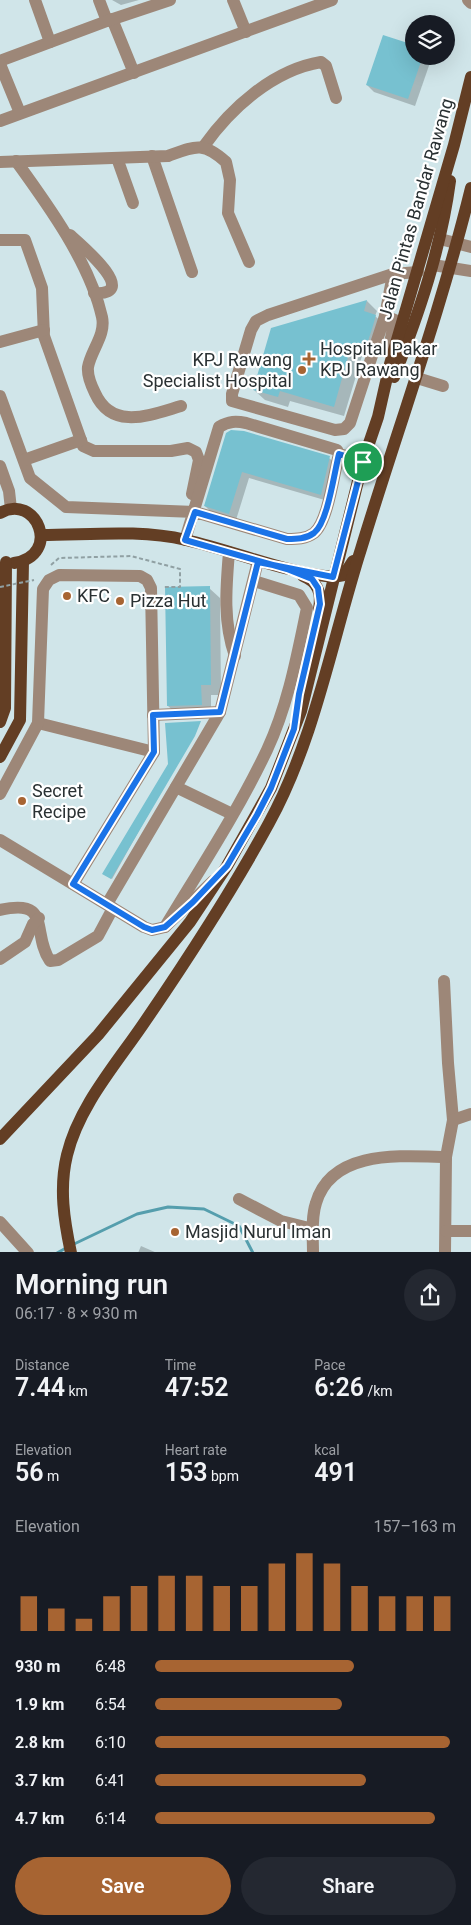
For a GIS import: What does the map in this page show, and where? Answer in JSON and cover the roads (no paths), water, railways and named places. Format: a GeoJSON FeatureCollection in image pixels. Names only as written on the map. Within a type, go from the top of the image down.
{"type":"FeatureCollection","features":[{"type":"Feature","properties":{"kind":"main road","name":"Jalan Pintas Bandar Rawang"},"geometry":{"type":"LineString","coordinates":[[0,1139],[98,1035],[190,922],[227,866],[271,788],[294,729],[316,654],[333,577],[363,462],[378,417],[390,364],[454,145],[471,77]]}},
{"type":"Feature","properties":{"kind":"main road"},"geometry":{"type":"LineString","coordinates":[[378,417],[412,330],[433,265],[440,239],[454,145]]}},
{"type":"Feature","properties":{"kind":"main road"},"geometry":{"type":"LineString","coordinates":[[71,1252],[64,1218],[62,1188],[68,1152],[86,1110],[191,952],[249,859],[271,820],[289,778],[315,706],[360,550],[417,378],[450,269],[471,188]]}},
{"type":"Feature","properties":{"kind":"main road"},"geometry":{"type":"LineString","coordinates":[[0,722],[5,708],[3,560],[27,559],[38,550],[41,535],[38,522],[25,511],[6,511]]}},
{"type":"Feature","properties":{"kind":"main road"},"geometry":{"type":"LineString","coordinates":[[41,535],[147,534],[185,540],[258,562],[333,577],[344,574],[360,550]]}},
{"type":"Feature","properties":{"kind":"main road"},"geometry":{"type":"LineString","coordinates":[[0,757],[20,720],[27,559]]}},
{"type":"Feature","properties":{"kind":"main road"},"geometry":{"type":"LineString","coordinates":[[287,569],[312,579],[320,595],[318,613],[299,694],[294,729]]}},
{"type":"Feature","properties":{"kind":"street"},"geometry":{"type":"LineString","coordinates":[[35,0],[50,42]]}},
{"type":"Feature","properties":{"kind":"street"},"geometry":{"type":"LineString","coordinates":[[100,0],[134,73]]}},
{"type":"Feature","properties":{"kind":"street"},"geometry":{"type":"LineString","coordinates":[[20,113],[1,60],[170,0]]}},
{"type":"Feature","properties":{"kind":"street"},"geometry":{"type":"LineString","coordinates":[[234,0],[246,32]]}},
{"type":"Feature","properties":{"kind":"street"},"geometry":{"type":"LineString","coordinates":[[0,121],[332,0]]}},
{"type":"Feature","properties":{"kind":"street"},"geometry":{"type":"LineString","coordinates":[[204,146],[221,122],[254,93],[287,72],[321,62],[326,66],[336,98]]}},
{"type":"Feature","properties":{"kind":"street"},"geometry":{"type":"LineString","coordinates":[[0,162],[168,156],[192,147],[204,146],[226,162],[230,180],[228,213],[249,262]]}},
{"type":"Feature","properties":{"kind":"street"},"geometry":{"type":"LineString","coordinates":[[152,156],[192,272]]}},
{"type":"Feature","properties":{"kind":"street"},"geometry":{"type":"LineString","coordinates":[[117,158],[133,203]]}},
{"type":"Feature","properties":{"kind":"street"},"geometry":{"type":"LineString","coordinates":[[16,161],[62,228],[94,293],[102,317],[102,328],[88,369],[90,383],[100,404],[109,413],[143,417],[181,406]]}},
{"type":"Feature","properties":{"kind":"street"},"geometry":{"type":"LineString","coordinates":[[62,228],[110,276],[112,285],[109,291],[104,294],[94,293]]}},
{"type":"Feature","properties":{"kind":"street"},"geometry":{"type":"LineString","coordinates":[[440,239],[471,247]]}},
{"type":"Feature","properties":{"kind":"street"},"geometry":{"type":"LineString","coordinates":[[0,240],[25,240],[42,288],[44,330],[83,446],[94,451],[171,451],[188,448],[196,452],[199,460],[192,512]]}},
{"type":"Feature","properties":{"kind":"street"},"geometry":{"type":"LineString","coordinates":[[433,265],[471,271]]}},
{"type":"Feature","properties":{"kind":"street"},"geometry":{"type":"LineString","coordinates":[[393,274],[385,316],[350,422],[344,429],[335,430],[232,401],[232,394],[251,330],[256,321],[268,315],[393,274],[418,272]]}},
{"type":"Feature","properties":{"kind":"street"},"geometry":{"type":"LineString","coordinates":[[378,417],[377,394],[395,320],[385,316]]}},
{"type":"Feature","properties":{"kind":"street"},"geometry":{"type":"LineString","coordinates":[[0,342],[44,330]]}},
{"type":"Feature","properties":{"kind":"street"},"geometry":{"type":"LineString","coordinates":[[417,378],[443,386]]}},
{"type":"Feature","properties":{"kind":"street"},"geometry":{"type":"LineString","coordinates":[[0,396],[30,478],[66,507],[192,512],[287,539],[299,539],[312,535],[321,526],[339,454]]}},
{"type":"Feature","properties":{"kind":"street"},"geometry":{"type":"LineString","coordinates":[[185,540],[192,512],[220,427],[226,423],[235,421],[246,423],[337,450],[339,454],[363,462]]}},
{"type":"Feature","properties":{"kind":"street"},"geometry":{"type":"LineString","coordinates":[[24,460],[81,440]]}},
{"type":"Feature","properties":{"kind":"street"},"geometry":{"type":"LineString","coordinates":[[0,466],[8,491],[6,511]]}},
{"type":"Feature","properties":{"kind":"street"},"geometry":{"type":"LineString","coordinates":[[229,552],[226,598],[228,636],[235,656]]}},
{"type":"Feature","properties":{"kind":"street"},"geometry":{"type":"LineString","coordinates":[[0,910],[16,906],[27,908],[39,918],[45,953],[50,961],[58,960],[98,936],[110,906],[220,712],[258,562]]}},
{"type":"Feature","properties":{"kind":"street"},"geometry":{"type":"LineString","coordinates":[[0,794],[38,723],[43,589],[49,580],[59,575],[140,576],[147,580],[151,588],[154,752],[73,884]]}},
{"type":"Feature","properties":{"kind":"street"},"geometry":{"type":"LineString","coordinates":[[165,927],[232,814],[267,749],[291,686],[307,608],[299,595],[254,581]]}},
{"type":"Feature","properties":{"kind":"street"},"geometry":{"type":"LineString","coordinates":[[153,715],[220,712]]}},
{"type":"Feature","properties":{"kind":"street"},"geometry":{"type":"LineString","coordinates":[[38,723],[154,752]]}},
{"type":"Feature","properties":{"kind":"street"},"geometry":{"type":"LineString","coordinates":[[176,787],[232,814]]}},
{"type":"Feature","properties":{"kind":"street"},"geometry":{"type":"LineString","coordinates":[[0,840],[152,930],[165,927],[227,866]]}},
{"type":"Feature","properties":{"kind":"street"},"geometry":{"type":"LineString","coordinates":[[0,959],[24,942],[33,924],[39,918]]}},
{"type":"Feature","properties":{"kind":"street"},"geometry":{"type":"LineString","coordinates":[[444,981],[453,1120],[446,1157],[445,1252]]}},
{"type":"Feature","properties":{"kind":"street"},"geometry":{"type":"LineString","coordinates":[[453,1120],[471,1114]]}},
{"type":"Feature","properties":{"kind":"street"},"geometry":{"type":"LineString","coordinates":[[313,1252],[316,1203],[330,1178],[348,1166],[368,1159],[400,1156],[446,1157]]}},
{"type":"Feature","properties":{"kind":"street"},"geometry":{"type":"LineString","coordinates":[[239,1200],[281,1221],[313,1229]]}},
{"type":"Feature","properties":{"kind":"street"},"geometry":{"type":"LineString","coordinates":[[0,1222],[28,1252]]}},
{"type":"Feature","properties":{"kind":"street"},"geometry":{"type":"LineString","coordinates":[[446,1231],[471,1231]]}},
{"type":"Feature","properties":{"kind":"waterway"},"geometry":{"type":"LineString","coordinates":[[72,1245],[137,1214],[168,1207],[204,1209],[239,1226],[252,1252]]}},
{"type":"Feature","properties":{"kind":"waterway"},"geometry":{"type":"LineString","coordinates":[[59,1252],[66,1248]]}},
{"type":"Feature","properties":{"kind":"place","name":"Hospital Pakar KPJ Rawang"},"geometry":{"type":"Point","coordinates":[309,359]}},
{"type":"Feature","properties":{"kind":"place","name":"KPJ Rawang Specialist Hospital"},"geometry":{"type":"Point","coordinates":[302,370]}},
{"type":"Feature","properties":{"kind":"place","name":"KFC"},"geometry":{"type":"Point","coordinates":[67,596]}},
{"type":"Feature","properties":{"kind":"place","name":"Pizza Hut"},"geometry":{"type":"Point","coordinates":[120,601]}},
{"type":"Feature","properties":{"kind":"place","name":"Secret Recipe"},"geometry":{"type":"Point","coordinates":[22,801]}},
{"type":"Feature","properties":{"kind":"place","name":"Masjid Nurul Iman"},"geometry":{"type":"Point","coordinates":[175,1232]}}]}
